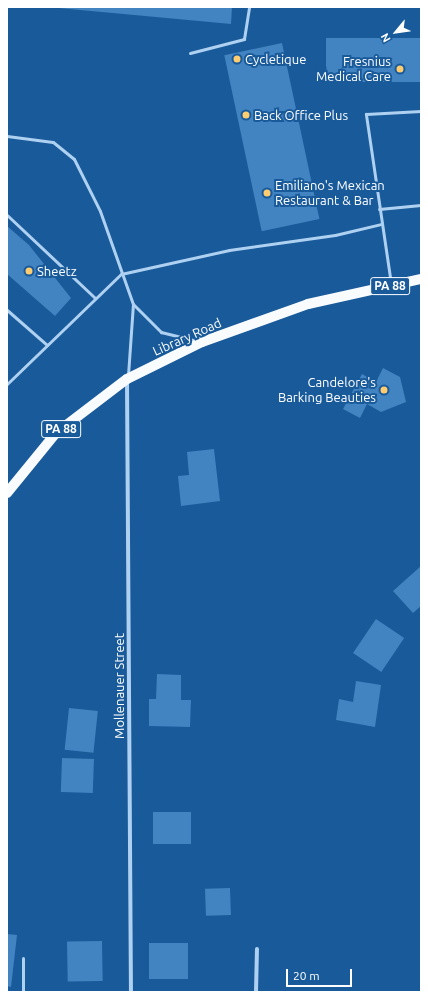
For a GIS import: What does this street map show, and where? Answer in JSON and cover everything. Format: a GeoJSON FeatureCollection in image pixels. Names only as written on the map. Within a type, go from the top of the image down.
{"type":"FeatureCollection","features":[{"type":"Feature","properties":{"kind":"main road","name":"Library Road"},"geometry":{"type":"LineString","coordinates":[[7,493],[56,433],[127,379],[202,342],[308,304],[421,279]]}},
{"type":"Feature","properties":{"kind":"street","name":"Mollenauer Street"},"geometry":{"type":"LineString","coordinates":[[127,379],[131,992]]}},
{"type":"Feature","properties":{"kind":"street"},"geometry":{"type":"LineString","coordinates":[[256,992],[257,949]]}},
{"type":"Feature","properties":{"kind":"lane"},"geometry":{"type":"LineString","coordinates":[[190,53],[244,39],[249,7]]}},
{"type":"Feature","properties":{"kind":"lane"},"geometry":{"type":"LineString","coordinates":[[391,286],[366,114],[421,111]]}},
{"type":"Feature","properties":{"kind":"lane"},"geometry":{"type":"LineString","coordinates":[[7,136],[53,142],[74,159],[100,211],[121,274],[133,304],[161,332],[202,342]]}},
{"type":"Feature","properties":{"kind":"lane"},"geometry":{"type":"LineString","coordinates":[[379,209],[421,205]]}},
{"type":"Feature","properties":{"kind":"lane"},"geometry":{"type":"LineString","coordinates":[[7,215],[95,298]]}},
{"type":"Feature","properties":{"kind":"lane"},"geometry":{"type":"LineString","coordinates":[[7,384],[121,274],[229,250],[335,235],[381,224]]}},
{"type":"Feature","properties":{"kind":"lane"},"geometry":{"type":"LineString","coordinates":[[127,379],[133,304]]}},
{"type":"Feature","properties":{"kind":"lane"},"geometry":{"type":"LineString","coordinates":[[7,310],[47,345]]}},
{"type":"Feature","properties":{"kind":"lane"},"geometry":{"type":"LineString","coordinates":[[23,958],[23,992]]}},
{"type":"Feature","properties":{"kind":"building"},"geometry":{"type":"Polygon","coordinates":[[[48,7],[232,7],[231,24],[48,7]]]}},
{"type":"Feature","properties":{"kind":"building"},"geometry":{"type":"Polygon","coordinates":[[[326,38],[421,38],[421,82],[326,82],[326,38]]]}},
{"type":"Feature","properties":{"kind":"building"},"geometry":{"type":"Polygon","coordinates":[[[282,43],[319,219],[262,231],[224,55],[282,43]]]}},
{"type":"Feature","properties":{"kind":"building","name":"Sheetz"},"geometry":{"type":"Polygon","coordinates":[[[7,226],[29,245],[71,298],[55,316],[7,274],[7,226]]]}},
{"type":"Feature","properties":{"kind":"building"},"geometry":{"type":"Polygon","coordinates":[[[383,368],[400,377],[406,402],[381,412],[367,404],[360,418],[343,409],[362,374],[376,382],[383,368]]]}},
{"type":"Feature","properties":{"kind":"building"},"geometry":{"type":"Polygon","coordinates":[[[214,449],[220,501],[181,506],[178,476],[189,475],[187,452],[214,449]]]}},
{"type":"Feature","properties":{"kind":"building"},"geometry":{"type":"Polygon","coordinates":[[[421,566],[421,606],[413,613],[393,591],[421,566]]]}},
{"type":"Feature","properties":{"kind":"building"},"geometry":{"type":"Polygon","coordinates":[[[376,619],[404,638],[381,672],[353,653],[376,619]]]}},
{"type":"Feature","properties":{"kind":"building"},"geometry":{"type":"Polygon","coordinates":[[[157,674],[181,675],[181,700],[191,700],[190,727],[149,726],[149,699],[156,699],[157,674]]]}},
{"type":"Feature","properties":{"kind":"building"},"geometry":{"type":"Polygon","coordinates":[[[356,681],[381,685],[375,727],[336,720],[339,699],[353,702],[356,681]]]}},
{"type":"Feature","properties":{"kind":"building"},"geometry":{"type":"Polygon","coordinates":[[[69,708],[98,711],[93,753],[65,750],[69,708]]]}},
{"type":"Feature","properties":{"kind":"building"},"geometry":{"type":"Polygon","coordinates":[[[62,758],[94,759],[93,793],[61,792],[62,758]]]}},
{"type":"Feature","properties":{"kind":"building"},"geometry":{"type":"Polygon","coordinates":[[[153,812],[191,812],[191,844],[153,844],[153,812]]]}},
{"type":"Feature","properties":{"kind":"building"},"geometry":{"type":"Polygon","coordinates":[[[230,888],[231,915],[206,916],[205,889],[230,888]]]}},
{"type":"Feature","properties":{"kind":"building"},"geometry":{"type":"Polygon","coordinates":[[[7,934],[17,935],[11,987],[7,986],[7,934]]]}},
{"type":"Feature","properties":{"kind":"building"},"geometry":{"type":"Polygon","coordinates":[[[102,941],[103,981],[68,982],[67,942],[102,941]]]}},
{"type":"Feature","properties":{"kind":"building"},"geometry":{"type":"Polygon","coordinates":[[[149,943],[188,943],[188,979],[149,979],[149,943]]]}},
{"type":"Feature","properties":{"kind":"place","name":"Cycletique"},"geometry":{"type":"Point","coordinates":[237,59]}},
{"type":"Feature","properties":{"kind":"place","name":"Fresnius Medical Care"},"geometry":{"type":"Point","coordinates":[400,69]}},
{"type":"Feature","properties":{"kind":"place","name":"Back Office Plus"},"geometry":{"type":"Point","coordinates":[246,115]}},
{"type":"Feature","properties":{"kind":"place","name":"Emiliano's Mexican Restaurant & Bar"},"geometry":{"type":"Point","coordinates":[267,193]}},
{"type":"Feature","properties":{"kind":"place","name":"Sheetz"},"geometry":{"type":"Point","coordinates":[29,271]}},
{"type":"Feature","properties":{"kind":"place","name":"Candelore's Barking Beauties"},"geometry":{"type":"Point","coordinates":[384,390]}}]}
